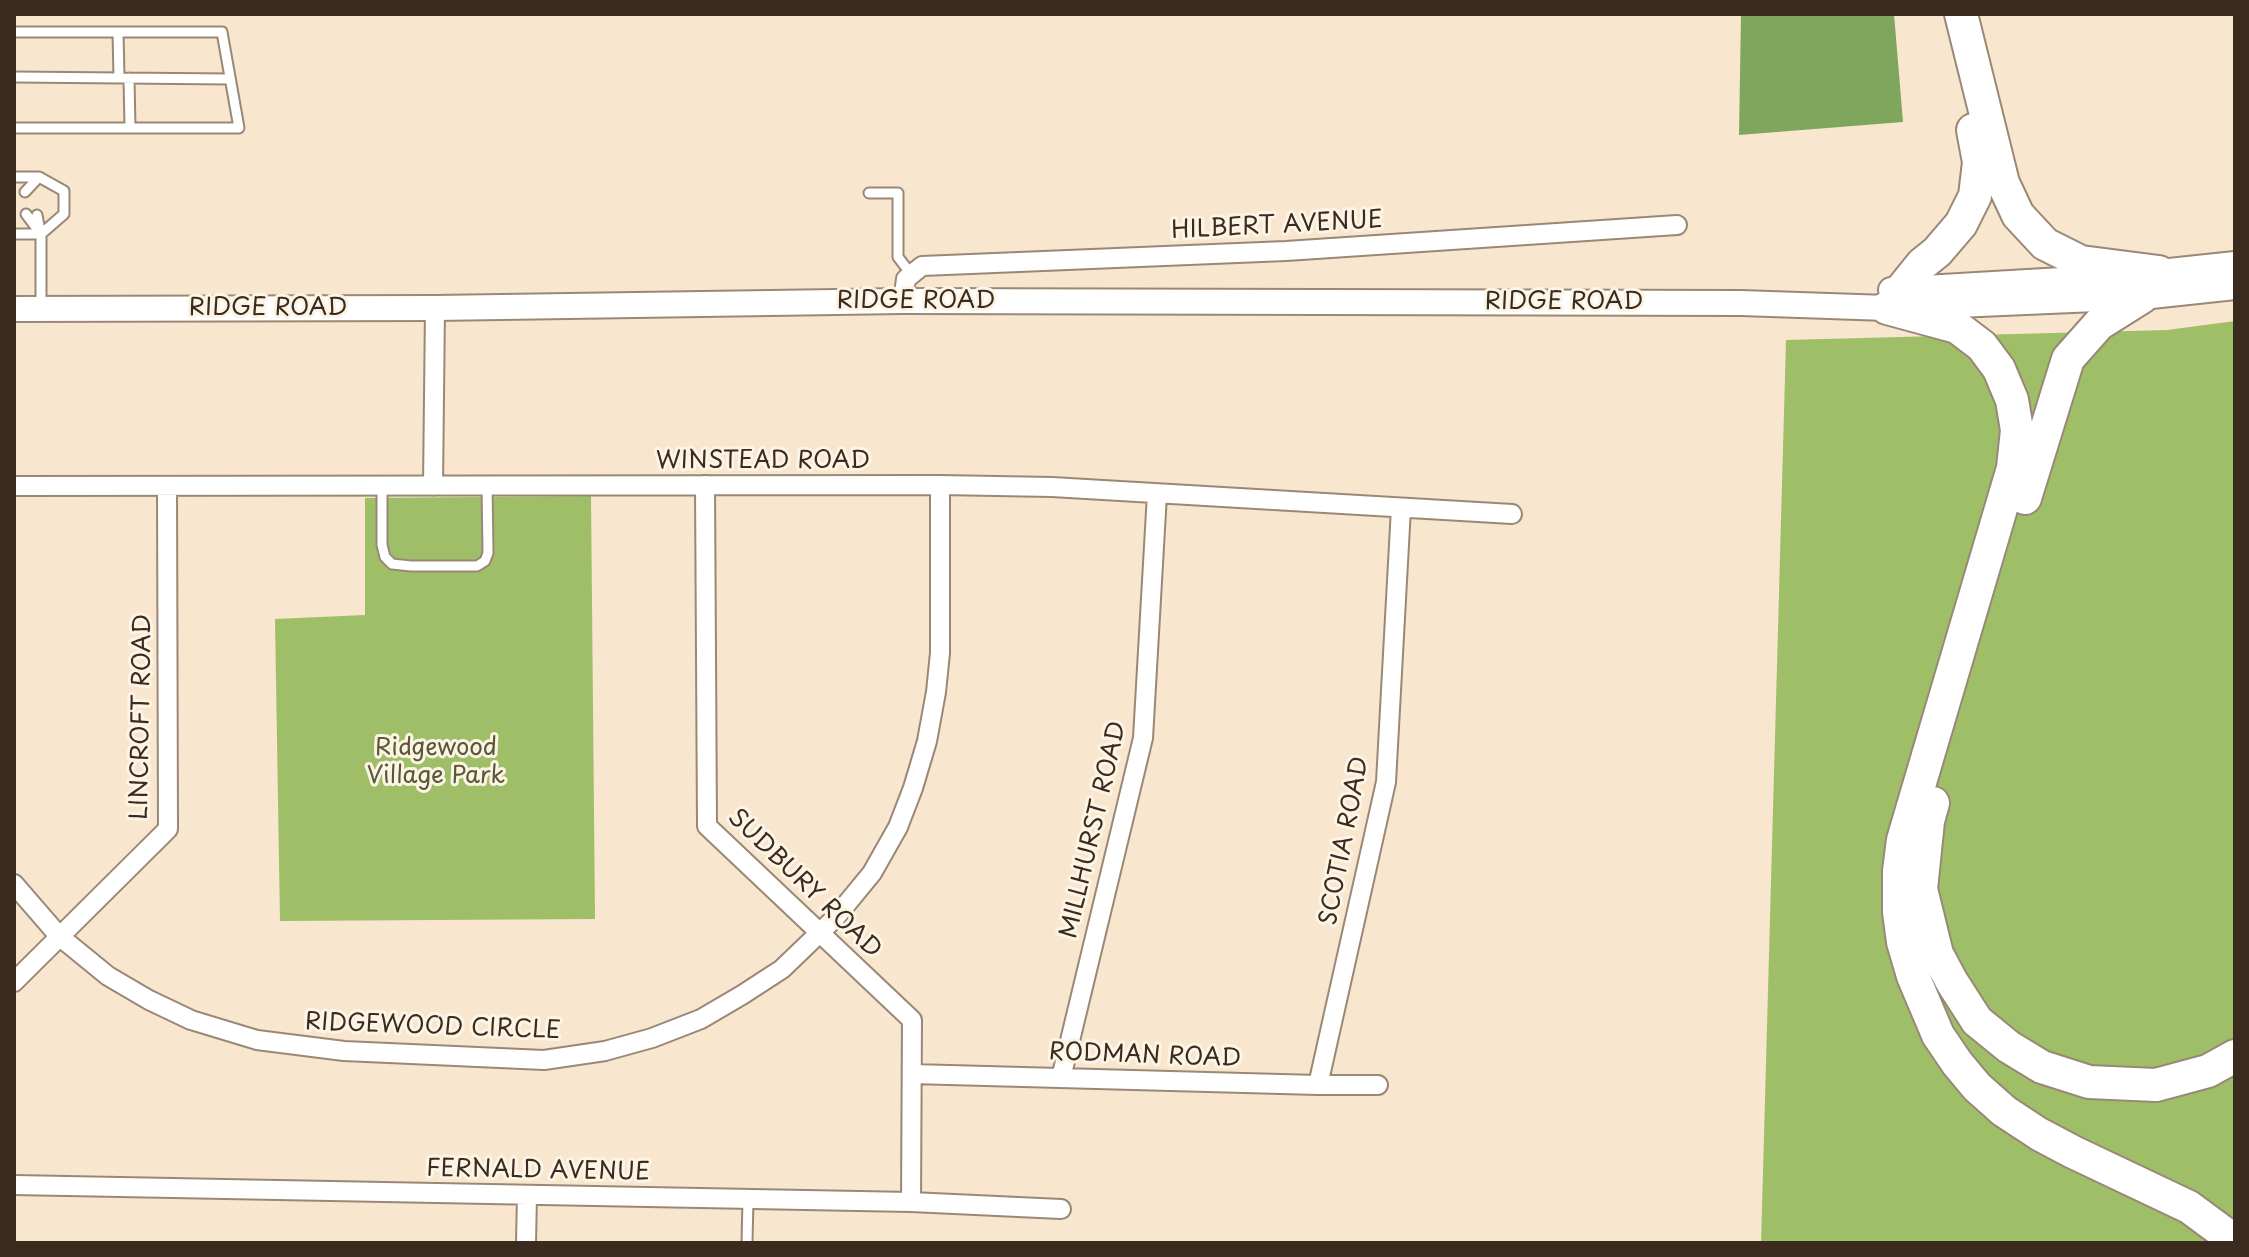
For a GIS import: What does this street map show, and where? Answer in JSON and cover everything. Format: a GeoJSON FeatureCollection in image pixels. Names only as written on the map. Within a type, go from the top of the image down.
{"type":"FeatureCollection","features":[{"type":"Feature","properties":{"kind":"highway"},"geometry":{"type":"LineString","coordinates":[[1947,14],[1979,162],[1975,196],[1961,224],[1922,264],[1894,299],[1957,327],[1982,346],[1999,369],[2012,400],[2017,430],[2013,468],[1903,840],[1899,871],[1903,942],[1913,976],[1938,1035],[1977,1087],[2004,1111],[2039,1134],[2189,1207],[2235,1241]]}},
{"type":"Feature","properties":{"kind":"highway"},"geometry":{"type":"LineString","coordinates":[[1961,14],[2003,183],[2018,215],[2045,244],[2081,262],[2150,284]]}},
{"type":"Feature","properties":{"kind":"highway"},"geometry":{"type":"LineString","coordinates":[[2150,284],[2099,324],[2068,359],[1928,821],[1921,889],[1937,954],[1977,1021],[2009,1047],[2042,1067],[2089,1082],[2156,1085],[2208,1071],[2235,1056]]}},
{"type":"Feature","properties":{"kind":"street","name":"HILBERT AVENUE"},"geometry":{"type":"LineString","coordinates":[[911,274],[922,266],[1286,251],[1677,225]]}},
{"type":"Feature","properties":{"kind":"street","name":"RIDGE ROAD"},"geometry":{"type":"LineString","coordinates":[[2150,284],[2235,264]]}},
{"type":"Feature","properties":{"kind":"street"},"geometry":{"type":"LineString","coordinates":[[903,301],[906,279],[911,274]]}},
{"type":"Feature","properties":{"kind":"street","name":"RIDGE ROAD"},"geometry":{"type":"LineString","coordinates":[[14,309],[435,308],[903,301],[1817,304],[2150,284],[2235,287]]}},
{"type":"Feature","properties":{"kind":"street"},"geometry":{"type":"LineString","coordinates":[[433,486],[435,308]]}},
{"type":"Feature","properties":{"kind":"street","name":"SUDBURY ROAD"},"geometry":{"type":"LineString","coordinates":[[705,485],[707,826],[912,1020],[911,1202]]}},
{"type":"Feature","properties":{"kind":"street","name":"RIDGEWOOD CIRCLE"},"geometry":{"type":"LineString","coordinates":[[14,884],[59,936],[108,976],[191,1020],[257,1040],[344,1051],[544,1060],[605,1051],[652,1038],[701,1019],[782,969],[819,934],[872,873],[898,827],[927,741],[936,692],[940,653],[940,485]]}},
{"type":"Feature","properties":{"kind":"street","name":"WINSTEAD ROAD"},"geometry":{"type":"LineString","coordinates":[[14,486],[1052,487],[1512,514]]}},
{"type":"Feature","properties":{"kind":"street","name":"LINCROFT ROAD"},"geometry":{"type":"LineString","coordinates":[[14,982],[168,829],[167,486]]}},
{"type":"Feature","properties":{"kind":"street","name":"MILLHURST ROAD"},"geometry":{"type":"LineString","coordinates":[[1061,1078],[1143,738],[1157,494]]}},
{"type":"Feature","properties":{"kind":"street","name":"SCOTIA ROAD"},"geometry":{"type":"LineString","coordinates":[[1318,1085],[1386,782],[1401,508]]}},
{"type":"Feature","properties":{"kind":"street","name":"RODMAN ROAD"},"geometry":{"type":"LineString","coordinates":[[912,1074],[1378,1085]]}},
{"type":"Feature","properties":{"kind":"street","name":"FERNALD AVENUE"},"geometry":{"type":"LineString","coordinates":[[14,1185],[911,1202],[1061,1209]]}},
{"type":"Feature","properties":{"kind":"street"},"geometry":{"type":"LineString","coordinates":[[526,1243],[527,1195]]}},
{"type":"Feature","properties":{"kind":"lane"},"geometry":{"type":"LineString","coordinates":[[14,32],[222,32],[239,128],[14,128]]}},
{"type":"Feature","properties":{"kind":"lane"},"geometry":{"type":"LineString","coordinates":[[118,32],[130,128]]}},
{"type":"Feature","properties":{"kind":"lane"},"geometry":{"type":"LineString","coordinates":[[14,77],[230,79]]}},
{"type":"Feature","properties":{"kind":"lane"},"geometry":{"type":"LineString","coordinates":[[14,177],[39,177],[64,191],[64,214],[41,234],[14,234]]}},
{"type":"Feature","properties":{"kind":"lane"},"geometry":{"type":"LineString","coordinates":[[25,192],[39,177]]}},
{"type":"Feature","properties":{"kind":"lane"},"geometry":{"type":"LineString","coordinates":[[37,192],[39,177]]}},
{"type":"Feature","properties":{"kind":"lane"},"geometry":{"type":"LineString","coordinates":[[39,177],[50,192]]}},
{"type":"Feature","properties":{"kind":"lane"},"geometry":{"type":"LineString","coordinates":[[869,193],[898,193],[898,257],[911,274]]}},
{"type":"Feature","properties":{"kind":"lane"},"geometry":{"type":"LineString","coordinates":[[31,214],[41,234]]}},
{"type":"Feature","properties":{"kind":"lane"},"geometry":{"type":"LineString","coordinates":[[41,309],[41,234],[51,214]]}},
{"type":"Feature","properties":{"kind":"lane"},"geometry":{"type":"LineString","coordinates":[[382,486],[382,545],[385,557],[392,564],[411,566],[477,566],[485,561],[488,553],[487,486]]}},
{"type":"Feature","properties":{"kind":"lane"},"geometry":{"type":"LineString","coordinates":[[747,1243],[748,1199]]}},
{"type":"Feature","properties":{"kind":"green space"},"geometry":{"type":"Polygon","coordinates":[[[1741,14],[1894,14],[1903,122],[1739,135],[1741,14]]]}},
{"type":"Feature","properties":{"kind":"green space"},"geometry":{"type":"Polygon","coordinates":[[[2235,321],[2235,1243],[1761,1243],[1786,340],[2167,330],[2235,321]]]}},
{"type":"Feature","properties":{"kind":"green space","name":"Ridgewood Village Park"},"geometry":{"type":"Polygon","coordinates":[[[591,496],[595,919],[280,921],[275,619],[365,615],[365,498],[591,496]]]}}]}
